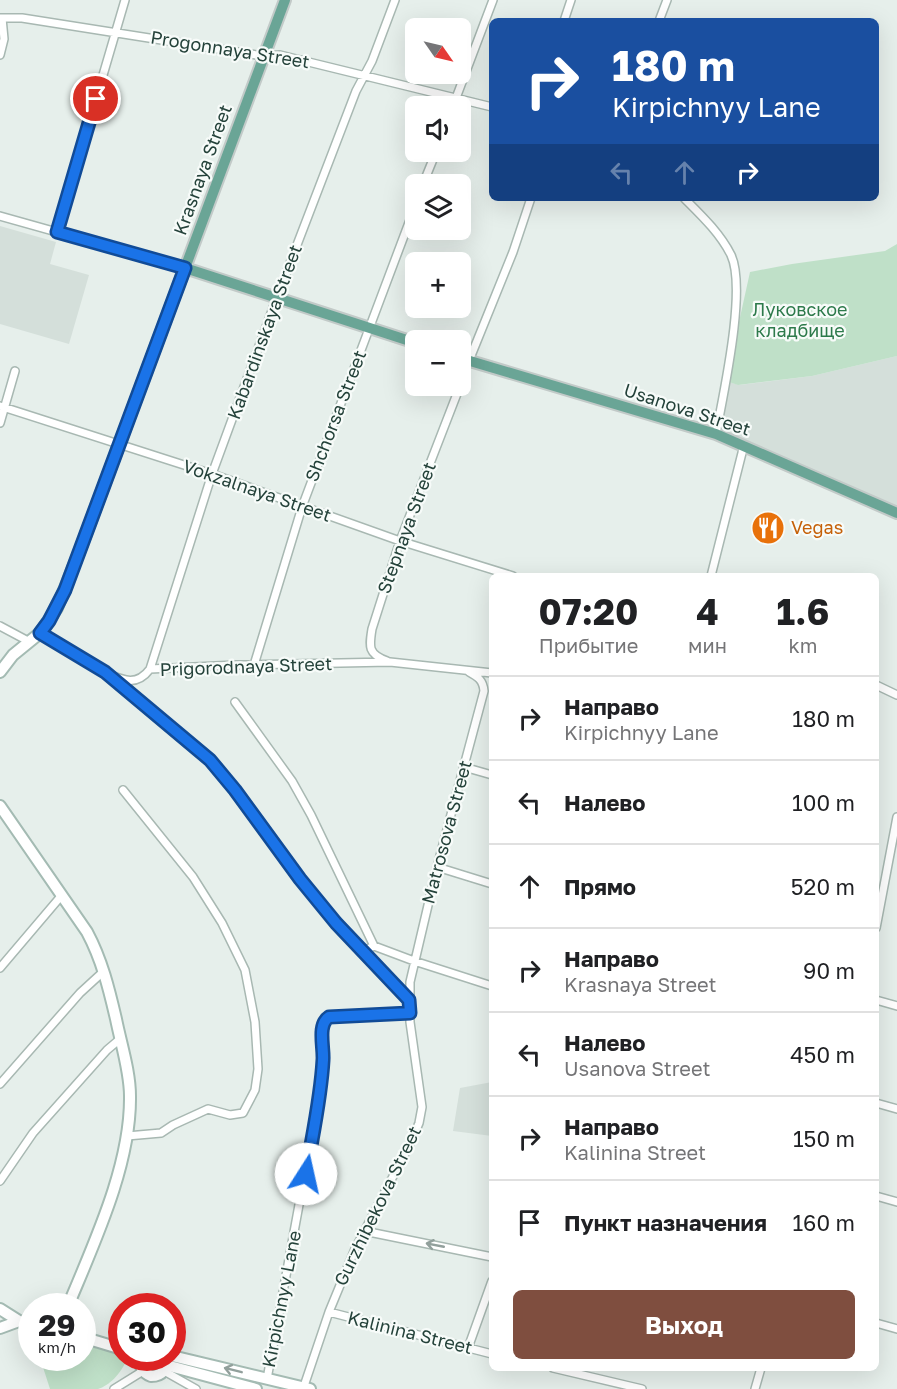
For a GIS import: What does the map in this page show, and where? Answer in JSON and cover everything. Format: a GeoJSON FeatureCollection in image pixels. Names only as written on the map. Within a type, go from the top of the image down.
{"type":"FeatureCollection","features":[{"type":"Feature","properties":{"kind":"main road","name":"Krasnaya Street"},"geometry":{"type":"LineString","coordinates":[[185,268],[285,0]]}},
{"type":"Feature","properties":{"kind":"main road"},"geometry":{"type":"LineString","coordinates":[[185,268],[405,339]]}},
{"type":"Feature","properties":{"kind":"main road","name":"Usanova Street"},"geometry":{"type":"LineString","coordinates":[[471,361],[716,434],[897,513]]}},
{"type":"Feature","properties":{"kind":"street"},"geometry":{"type":"LineString","coordinates":[[57,232],[125,0]]}},
{"type":"Feature","properties":{"kind":"street","name":"Kabardinskaya Street"},"geometry":{"type":"LineString","coordinates":[[150,669],[212,474],[356,91],[372,61],[395,0]]}},
{"type":"Feature","properties":{"kind":"street"},"geometry":{"type":"LineString","coordinates":[[457,96],[493,0]]}},
{"type":"Feature","properties":{"kind":"street"},"geometry":{"type":"LineString","coordinates":[[565,18],[571,0]]}},
{"type":"Feature","properties":{"kind":"street"},"geometry":{"type":"LineString","coordinates":[[660,18],[667,0]]}},
{"type":"Feature","properties":{"kind":"street"},"geometry":{"type":"LineString","coordinates":[[0,55],[4,39],[1,18]]}},
{"type":"Feature","properties":{"kind":"street","name":"Progonnaya Street"},"geometry":{"type":"LineString","coordinates":[[1,18],[22,18],[263,56],[280,55],[448,96]]}},
{"type":"Feature","properties":{"kind":"street","name":"Progonnaya Street"},"geometry":{"type":"LineString","coordinates":[[471,102],[489,106]]}},
{"type":"Feature","properties":{"kind":"street","name":"Stepnaya Street"},"geometry":{"type":"LineString","coordinates":[[471,346],[513,252],[530,201]]}},
{"type":"Feature","properties":{"kind":"street"},"geometry":{"type":"LineString","coordinates":[[687,201],[722,241],[731,256],[737,278],[736,306],[726,381],[716,434]]}},
{"type":"Feature","properties":{"kind":"street"},"geometry":{"type":"LineString","coordinates":[[0,216],[185,268]]}},
{"type":"Feature","properties":{"kind":"street","name":"Shchorsa Street"},"geometry":{"type":"LineString","coordinates":[[254,665],[302,507],[405,234]]}},
{"type":"Feature","properties":{"kind":"street","name":"Krasnaya Street"},"geometry":{"type":"LineString","coordinates":[[0,672],[13,655],[40,633],[53,615],[65,590],[185,268]]}},
{"type":"Feature","properties":{"kind":"street"},"geometry":{"type":"LineString","coordinates":[[0,423],[2,407],[15,371]]}},
{"type":"Feature","properties":{"kind":"street","name":"Stepnaya Street"},"geometry":{"type":"LineString","coordinates":[[390,662],[377,657],[371,651],[370,642],[400,541],[455,396]]}},
{"type":"Feature","properties":{"kind":"street","name":"Vokzalnaya Street"},"geometry":{"type":"LineString","coordinates":[[2,407],[212,474],[400,541],[503,573]]}},
{"type":"Feature","properties":{"kind":"street"},"geometry":{"type":"LineString","coordinates":[[712,573],[744,446]]}},
{"type":"Feature","properties":{"kind":"street"},"geometry":{"type":"LineString","coordinates":[[0,626],[28,641]]}},
{"type":"Feature","properties":{"kind":"street","name":"Prigorodnaya Street"},"geometry":{"type":"LineString","coordinates":[[40,633],[105,672],[126,680],[136,680],[150,669],[390,662],[489,673]]}},
{"type":"Feature","properties":{"kind":"street"},"geometry":{"type":"LineString","coordinates":[[105,672],[210,760],[235,790],[300,879],[362,952],[409,1000]]}},
{"type":"Feature","properties":{"kind":"street","name":"Matrosova Street"},"geometry":{"type":"LineString","coordinates":[[409,1000],[414,961],[484,691],[483,684],[478,677],[469,672]]}},
{"type":"Feature","properties":{"kind":"street"},"geometry":{"type":"LineString","coordinates":[[879,687],[897,695]]}},
{"type":"Feature","properties":{"kind":"street"},"geometry":{"type":"LineString","coordinates":[[235,702],[296,790],[375,946],[489,985]]}},
{"type":"Feature","properties":{"kind":"street"},"geometry":{"type":"LineString","coordinates":[[464,767],[489,774]]}},
{"type":"Feature","properties":{"kind":"street"},"geometry":{"type":"LineString","coordinates":[[123,790],[180,858],[222,923],[245,970],[255,1022],[258,1069],[255,1090],[243,1113],[230,1115],[208,1109],[161,1133],[127,1136]]}},
{"type":"Feature","properties":{"kind":"street"},"geometry":{"type":"LineString","coordinates":[[0,806],[87,932],[96,949],[104,971],[120,1039],[130,1094],[127,1136],[108,1211],[73,1293]]}},
{"type":"Feature","properties":{"kind":"street"},"geometry":{"type":"LineString","coordinates":[[879,912],[897,817]]}},
{"type":"Feature","properties":{"kind":"street"},"geometry":{"type":"LineString","coordinates":[[437,867],[489,883]]}},
{"type":"Feature","properties":{"kind":"street"},"geometry":{"type":"LineString","coordinates":[[0,968],[62,896]]}},
{"type":"Feature","properties":{"kind":"street"},"geometry":{"type":"LineString","coordinates":[[362,952],[375,946]]}},
{"type":"Feature","properties":{"kind":"street"},"geometry":{"type":"LineString","coordinates":[[0,1084],[80,993],[104,971]]}},
{"type":"Feature","properties":{"kind":"street","name":"Gurzhibekova Street"},"geometry":{"type":"LineString","coordinates":[[305,1388],[328,1312],[364,1231],[419,1123],[422,1107],[409,1000]]}},
{"type":"Feature","properties":{"kind":"street"},"geometry":{"type":"LineString","coordinates":[[879,1000],[897,1006]]}},
{"type":"Feature","properties":{"kind":"street","name":"Kirpichnyy Lane"},"geometry":{"type":"LineString","coordinates":[[267,1379],[319,1096],[323,1059],[322,1025],[329,1017],[410,1013]]}},
{"type":"Feature","properties":{"kind":"street"},"geometry":{"type":"LineString","coordinates":[[0,1181],[33,1133],[106,1050],[120,1039]]}},
{"type":"Feature","properties":{"kind":"street"},"geometry":{"type":"LineString","coordinates":[[879,1104],[897,1109]]}},
{"type":"Feature","properties":{"kind":"street"},"geometry":{"type":"LineString","coordinates":[[879,1197],[897,1202]]}},
{"type":"Feature","properties":{"kind":"street"},"geometry":{"type":"LineString","coordinates":[[364,1231],[489,1256]]}},
{"type":"Feature","properties":{"kind":"street"},"geometry":{"type":"LineString","coordinates":[[468,1348],[489,1289]]}},
{"type":"Feature","properties":{"kind":"street"},"geometry":{"type":"LineString","coordinates":[[0,1309],[18,1320]]}},
{"type":"Feature","properties":{"kind":"street","name":"Kalinina Street"},"geometry":{"type":"LineString","coordinates":[[328,1312],[489,1353]]}},
{"type":"Feature","properties":{"kind":"street"},"geometry":{"type":"LineString","coordinates":[[0,1328],[18,1321]]}},
{"type":"Feature","properties":{"kind":"street"},"geometry":{"type":"LineString","coordinates":[[879,1324],[897,1329]]}},
{"type":"Feature","properties":{"kind":"street"},"geometry":{"type":"LineString","coordinates":[[186,1365],[305,1388]]}},
{"type":"Feature","properties":{"kind":"street"},"geometry":{"type":"LineString","coordinates":[[186,1368],[256,1389]]}},
{"type":"Feature","properties":{"kind":"street"},"geometry":{"type":"LineString","coordinates":[[114,1389],[143,1371],[151,1376],[161,1374],[162,1371]]}},
{"type":"Feature","properties":{"kind":"street"},"geometry":{"type":"LineString","coordinates":[[173,1371],[184,1386],[196,1389]]}},
{"type":"Feature","properties":{"kind":"street"},"geometry":{"type":"LineString","coordinates":[[566,1371],[642,1389]]}},
{"type":"Feature","properties":{"kind":"street"},"geometry":{"type":"LineString","coordinates":[[755,1389],[760,1371]]}},
{"type":"Feature","properties":{"kind":"shaded area"},"geometry":{"type":"Polygon","coordinates":[[[0,226],[56,242],[50,264],[89,275],[69,344],[0,324],[0,226]]]}},
{"type":"Feature","properties":{"kind":"shaded area"},"geometry":{"type":"Polygon","coordinates":[[[897,356],[897,513],[716,434],[726,381],[739,385],[812,376],[897,356]]]}},
{"type":"Feature","properties":{"kind":"shaded area"},"geometry":{"type":"Polygon","coordinates":[[[489,1083],[489,1136],[453,1131],[460,1088],[489,1083]]]}},
{"type":"Feature","properties":{"kind":"green space","name":"Луковское кладбище"},"geometry":{"type":"Polygon","coordinates":[[[897,244],[897,356],[812,376],[738,385],[726,381],[750,272],[885,251],[897,244]]]}},
{"type":"Feature","properties":{"kind":"green space"},"geometry":{"type":"Polygon","coordinates":[[[96,1348],[108,1351],[108,1371],[120,1371],[110,1382],[98,1389],[50,1389],[44,1371],[96,1371],[96,1348]]]}},
{"type":"Feature","properties":{"kind":"place","name":"Vegas"},"geometry":{"type":"Point","coordinates":[768,528]}},
{"type":"Feature","properties":{"kind":"route"},"geometry":{"type":"LineString","coordinates":[[96,99],[57,232],[185,268],[65,590],[57,608],[40,633],[105,672],[210,760],[336,923],[409,1000],[410,1013],[329,1017],[324,1020],[319,1096],[306,1174]]}}]}
